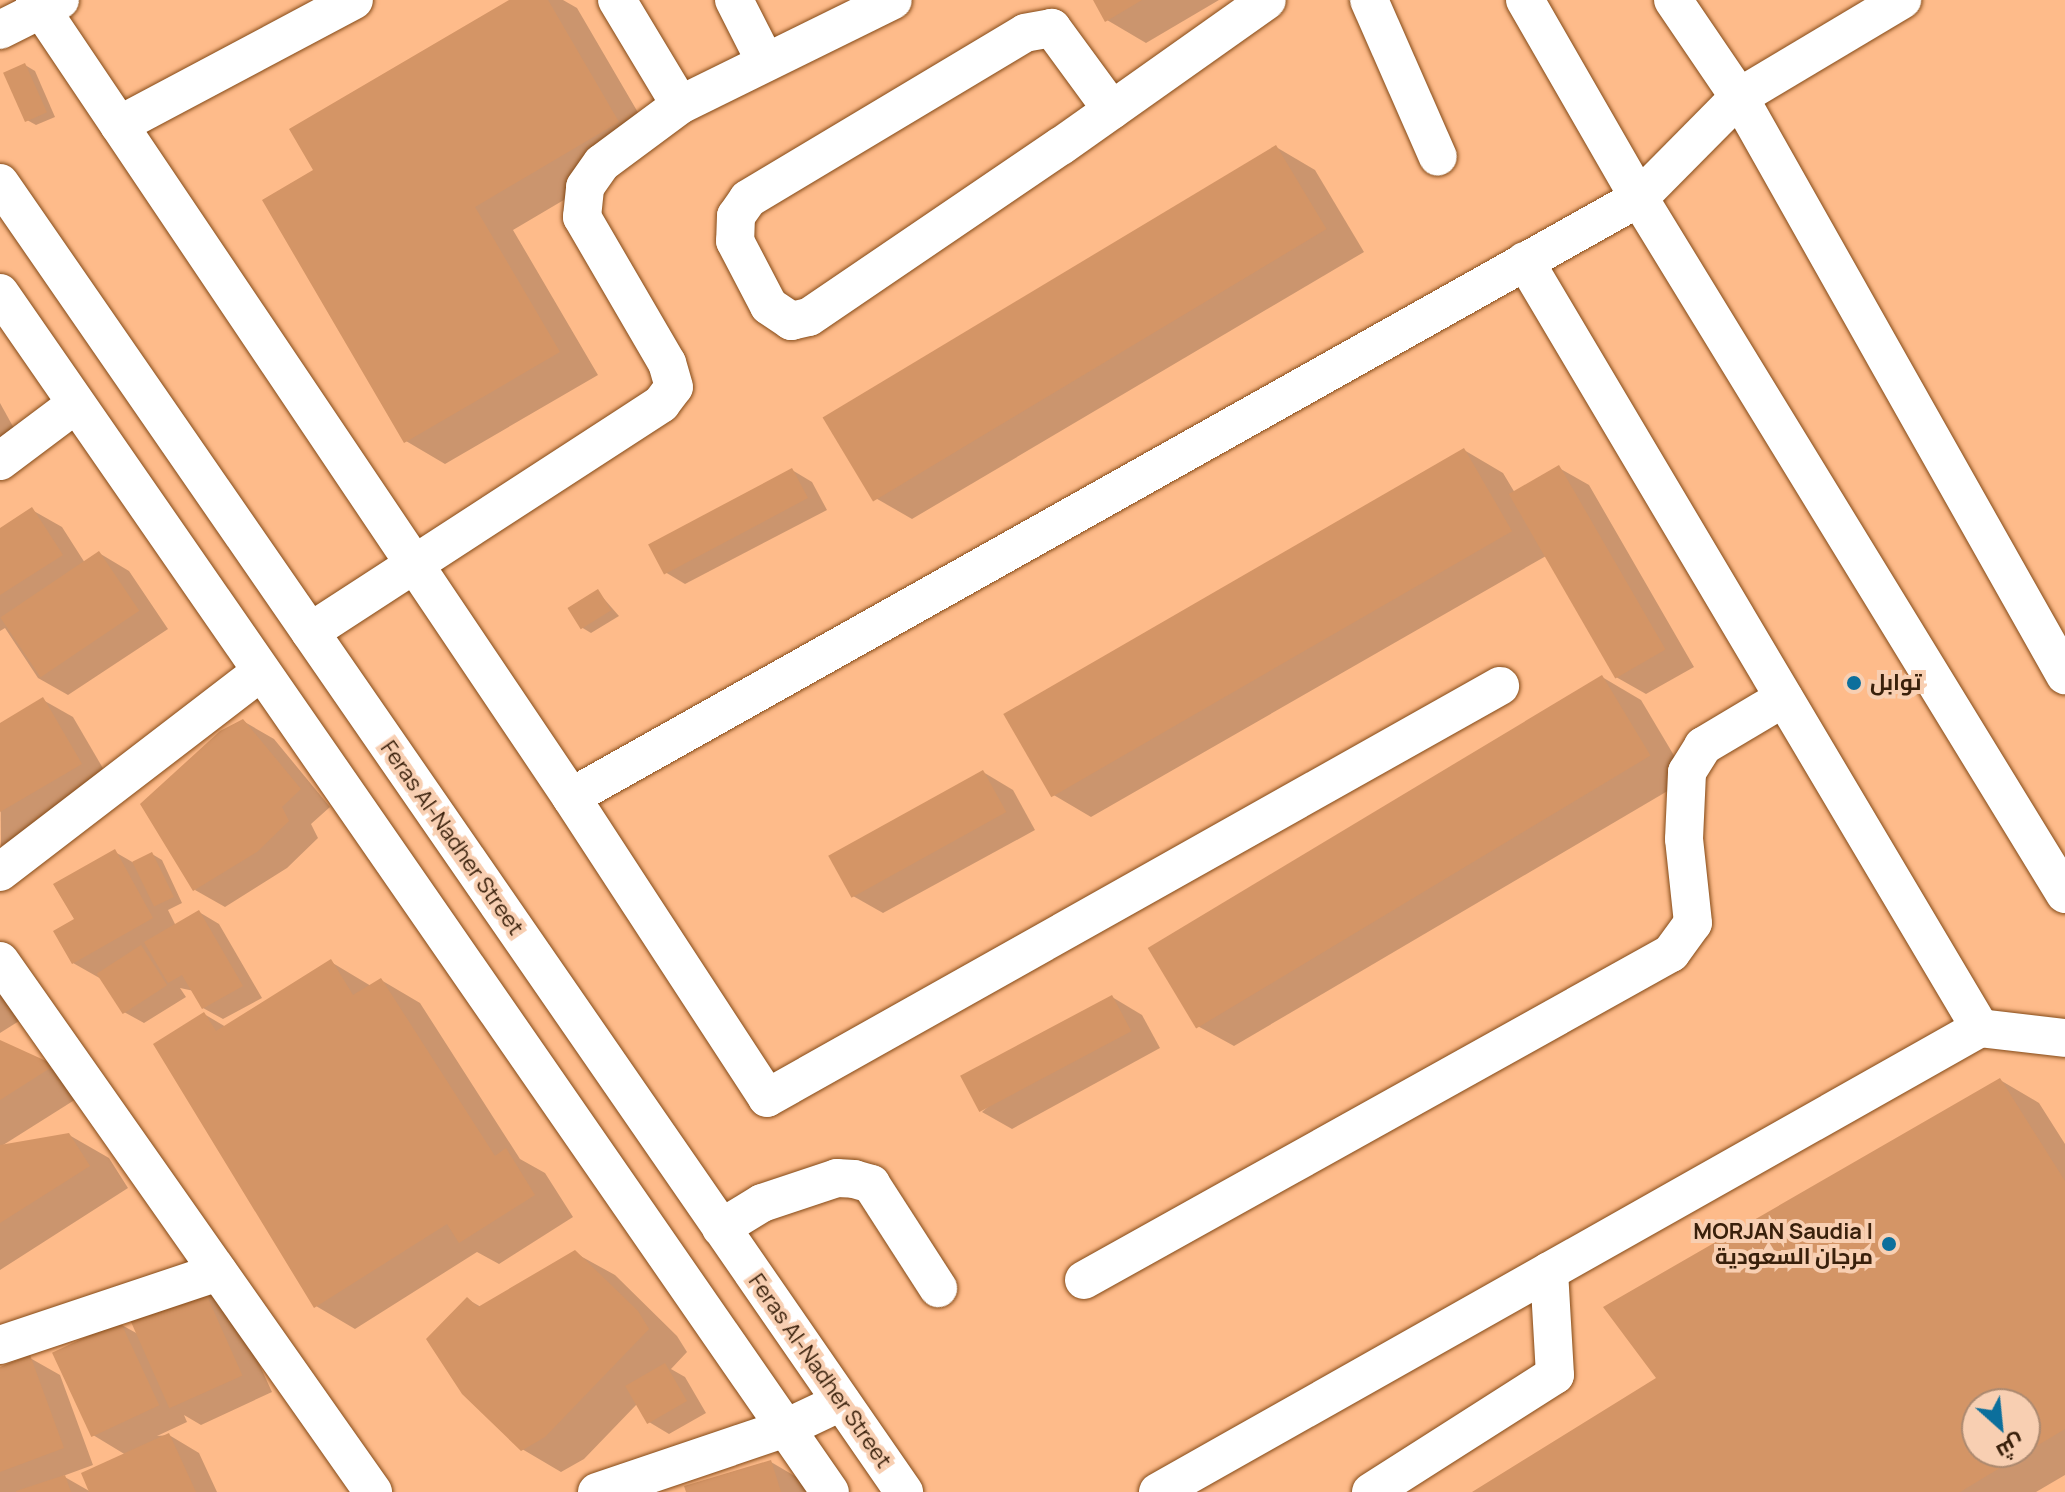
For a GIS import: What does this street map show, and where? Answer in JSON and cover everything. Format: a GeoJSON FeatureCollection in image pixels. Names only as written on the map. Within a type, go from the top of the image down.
{"type":"FeatureCollection","features":[{"type":"Feature","properties":{"kind":"street"},"geometry":{"type":"LineString","coordinates":[[119,125],[354,0]]}},
{"type":"Feature","properties":{"kind":"street"},"geometry":{"type":"LineString","coordinates":[[617,0],[680,105]]}},
{"type":"Feature","properties":{"kind":"street"},"geometry":{"type":"LineString","coordinates":[[734,0],[765,61]]}},
{"type":"Feature","properties":{"kind":"street"},"geometry":{"type":"LineString","coordinates":[[310,632],[661,404],[674,387],[667,363],[582,217],[585,187],[602,163],[680,105],[893,0]]}},
{"type":"Feature","properties":{"kind":"street"},"geometry":{"type":"LineString","coordinates":[[1112,110],[1052,28],[1025,33],[748,199],[736,216],[735,241],[769,306],[791,321],[809,317],[1112,110],[1267,0]]}},
{"type":"Feature","properties":{"kind":"street"},"geometry":{"type":"LineString","coordinates":[[1369,0],[1438,157]]}},
{"type":"Feature","properties":{"kind":"street"},"geometry":{"type":"LineString","coordinates":[[1525,0],[1639,198],[2065,894]]}},
{"type":"Feature","properties":{"kind":"street"},"geometry":{"type":"LineString","coordinates":[[1673,0],[1739,97],[2065,675]]}},
{"type":"Feature","properties":{"kind":"street"},"geometry":{"type":"LineString","coordinates":[[571,797],[1639,198],[1739,97],[1902,0]]}},
{"type":"Feature","properties":{"kind":"street"},"geometry":{"type":"LineString","coordinates":[[0,30],[45,3],[119,125],[571,797],[767,1098],[1500,686]]}},
{"type":"Feature","properties":{"kind":"street","name":"Feras Al-Nadher Street"},"geometry":{"type":"LineString","coordinates":[[0,183],[904,1492]]}},
{"type":"Feature","properties":{"kind":"street"},"geometry":{"type":"LineString","coordinates":[[1525,261],[1980,1028]]}},
{"type":"Feature","properties":{"kind":"street"},"geometry":{"type":"LineString","coordinates":[[0,293],[830,1492]]}},
{"type":"Feature","properties":{"kind":"street"},"geometry":{"type":"LineString","coordinates":[[0,461],[76,404]]}},
{"type":"Feature","properties":{"kind":"street"},"geometry":{"type":"LineString","coordinates":[[0,872],[261,672]]}},
{"type":"Feature","properties":{"kind":"street"},"geometry":{"type":"LineString","coordinates":[[1084,1280],[1671,953],[1693,923],[1684,839],[1687,772],[1703,746],[1784,698]]}},
{"type":"Feature","properties":{"kind":"street"},"geometry":{"type":"LineString","coordinates":[[0,961],[373,1492]]}},
{"type":"Feature","properties":{"kind":"street"},"geometry":{"type":"LineString","coordinates":[[1158,1492],[1980,1028],[2065,1038]]}},
{"type":"Feature","properties":{"kind":"street"},"geometry":{"type":"LineString","coordinates":[[721,1228],[762,1203],[837,1178],[854,1179],[871,1184],[938,1288]]}},
{"type":"Feature","properties":{"kind":"street"},"geometry":{"type":"LineString","coordinates":[[1371,1492],[1555,1375],[1549,1271]]}},
{"type":"Feature","properties":{"kind":"street"},"geometry":{"type":"LineString","coordinates":[[0,1345],[218,1272]]}},
{"type":"Feature","properties":{"kind":"street"},"geometry":{"type":"LineString","coordinates":[[597,1492],[786,1428],[841,1402]]}},
{"type":"Feature","properties":{"kind":"building"},"geometry":{"type":"Polygon","coordinates":[[[509,0],[548,0],[619,122],[475,207],[560,352],[404,443],[262,200],[313,170],[289,129],[509,0]]]}},
{"type":"Feature","properties":{"kind":"building"},"geometry":{"type":"Polygon","coordinates":[[[1093,0],[1142,0],[1105,22],[1093,0]]]}},
{"type":"Feature","properties":{"kind":"building"},"geometry":{"type":"Polygon","coordinates":[[[25,63],[47,112],[25,122],[3,73],[25,63]]]}},
{"type":"Feature","properties":{"kind":"building"},"geometry":{"type":"Polygon","coordinates":[[[1276,145],[1326,229],[873,501],[823,417],[1276,145]]]}},
{"type":"Feature","properties":{"kind":"building"},"geometry":{"type":"Polygon","coordinates":[[[1464,448],[1512,531],[1051,797],[1003,714],[1464,448]]]}},
{"type":"Feature","properties":{"kind":"building"},"geometry":{"type":"Polygon","coordinates":[[[1559,465],[1666,649],[1615,678],[1509,494],[1559,465]]]}},
{"type":"Feature","properties":{"kind":"building"},"geometry":{"type":"Polygon","coordinates":[[[792,468],[808,498],[664,575],[648,545],[792,468]]]}},
{"type":"Feature","properties":{"kind":"building"},"geometry":{"type":"Polygon","coordinates":[[[32,507],[63,555],[0,595],[0,528],[32,507]]]}},
{"type":"Feature","properties":{"kind":"building"},"geometry":{"type":"Polygon","coordinates":[[[99,551],[139,611],[41,677],[0,618],[99,551]]]}},
{"type":"Feature","properties":{"kind":"building"},"geometry":{"type":"Polygon","coordinates":[[[598,589],[611,610],[581,629],[567,608],[598,589]]]}},
{"type":"Feature","properties":{"kind":"building"},"geometry":{"type":"Polygon","coordinates":[[[1602,675],[1650,756],[1196,1029],[1148,948],[1602,675]]]}},
{"type":"Feature","properties":{"kind":"building"},"geometry":{"type":"Polygon","coordinates":[[[43,697],[82,764],[0,812],[0,723],[43,697]]]}},
{"type":"Feature","properties":{"kind":"building"},"geometry":{"type":"Polygon","coordinates":[[[243,719],[301,789],[282,807],[289,821],[257,852],[193,891],[140,804],[220,731],[243,719]]]}},
{"type":"Feature","properties":{"kind":"building"},"geometry":{"type":"Polygon","coordinates":[[[983,770],[1006,812],[851,898],[828,856],[983,770]]]}},
{"type":"Feature","properties":{"kind":"building"},"geometry":{"type":"Polygon","coordinates":[[[115,849],[153,918],[72,964],[53,931],[74,919],[53,884],[115,849]]]}},
{"type":"Feature","properties":{"kind":"building"},"geometry":{"type":"Polygon","coordinates":[[[152,852],[174,897],[154,907],[132,862],[152,852]]]}},
{"type":"Feature","properties":{"kind":"building"},"geometry":{"type":"Polygon","coordinates":[[[199,910],[243,986],[202,1009],[182,975],[168,983],[144,942],[199,910]]]}},
{"type":"Feature","properties":{"kind":"building"},"geometry":{"type":"Polygon","coordinates":[[[141,945],[167,985],[123,1014],[97,974],[141,945]]]}},
{"type":"Feature","properties":{"kind":"building"},"geometry":{"type":"Polygon","coordinates":[[[331,959],[353,995],[381,978],[495,1156],[506,1148],[535,1195],[459,1243],[447,1224],[314,1308],[153,1044],[204,1012],[216,1031],[331,959]]]}},
{"type":"Feature","properties":{"kind":"building"},"geometry":{"type":"Polygon","coordinates":[[[1112,995],[1131,1031],[979,1112],[960,1076],[1112,995]]]}},
{"type":"Feature","properties":{"kind":"building"},"geometry":{"type":"Polygon","coordinates":[[[0,1040],[55,1065],[0,1100],[0,1040]]]}},
{"type":"Feature","properties":{"kind":"building","name":"MORJAN Saudia | مرجان السعودية"},"geometry":{"type":"Polygon","coordinates":[[[2000,1078],[2065,1181],[2065,1429],[2041,1443],[2041,1388],[1961,1388],[1961,1468],[2000,1468],[1960,1492],[1472,1492],[1656,1378],[1603,1307],[2000,1078]]]}},
{"type":"Feature","properties":{"kind":"building"},"geometry":{"type":"Polygon","coordinates":[[[69,1133],[90,1166],[0,1223],[0,1145],[69,1133]]]}},
{"type":"Feature","properties":{"kind":"building"},"geometry":{"type":"Polygon","coordinates":[[[575,1250],[638,1311],[649,1329],[545,1437],[521,1451],[462,1394],[426,1339],[467,1297],[478,1307],[575,1250]]]}},
{"type":"Feature","properties":{"kind":"building"},"geometry":{"type":"Polygon","coordinates":[[[203,1287],[242,1376],[169,1408],[130,1320],[203,1287]]]}},
{"type":"Feature","properties":{"kind":"building"},"geometry":{"type":"Polygon","coordinates":[[[120,1321],[159,1405],[91,1437],[52,1353],[120,1321]]]}},
{"type":"Feature","properties":{"kind":"building"},"geometry":{"type":"Polygon","coordinates":[[[30,1355],[64,1448],[0,1472],[0,1367],[30,1355]]]}},
{"type":"Feature","properties":{"kind":"building"},"geometry":{"type":"Polygon","coordinates":[[[665,1363],[687,1401],[647,1424],[625,1386],[665,1363]]]}},
{"type":"Feature","properties":{"kind":"building"},"geometry":{"type":"Polygon","coordinates":[[[169,1433],[196,1492],[89,1492],[81,1473],[169,1433]]]}},
{"type":"Feature","properties":{"kind":"building"},"geometry":{"type":"Polygon","coordinates":[[[771,1460],[781,1492],[686,1492],[684,1486],[771,1460]]]}},
{"type":"Feature","properties":{"kind":"building"},"geometry":{"type":"Polygon","coordinates":[[[65,1475],[71,1492],[16,1492],[16,1491],[65,1475]]]}},
{"type":"Feature","properties":{"kind":"place","name":"توابل"},"geometry":{"type":"Point","coordinates":[1854,683]}},
{"type":"Feature","properties":{"kind":"place","name":"MORJAN Saudia | مرجان السعودية"},"geometry":{"type":"Point","coordinates":[1889,1244]}}]}
